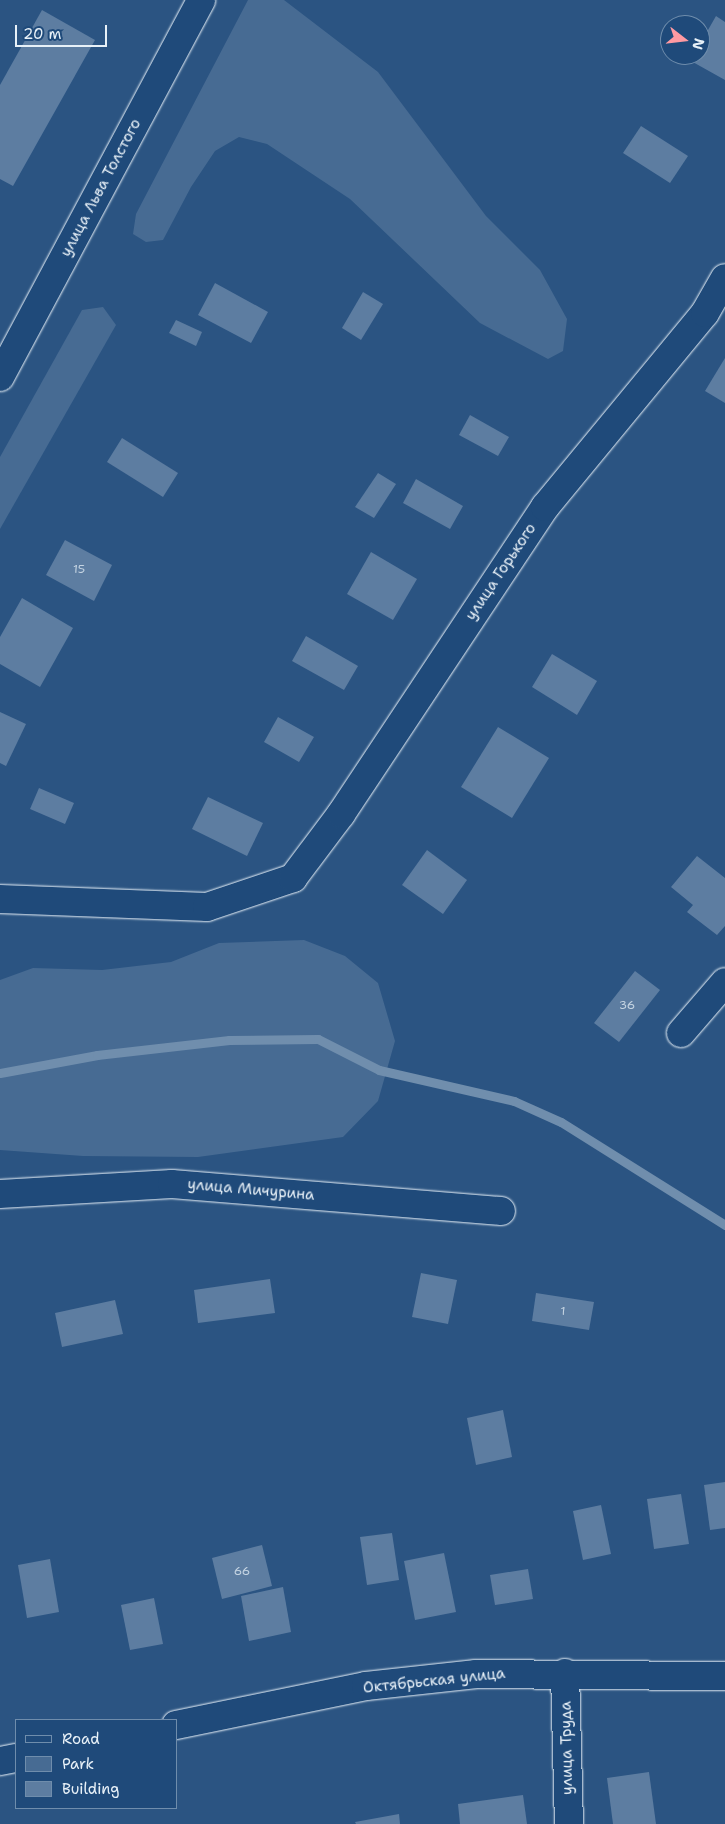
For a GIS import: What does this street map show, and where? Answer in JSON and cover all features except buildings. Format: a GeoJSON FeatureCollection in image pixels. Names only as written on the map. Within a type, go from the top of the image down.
{"type":"FeatureCollection","features":[{"type":"Feature","properties":{"kind":"street","name":"улица Льва Толстого"},"geometry":{"type":"LineString","coordinates":[[0,377],[201,0]]}},
{"type":"Feature","properties":{"kind":"street","name":"улица Горького"},"geometry":{"type":"LineString","coordinates":[[0,899],[207,907],[292,878],[342,814],[545,507],[705,313],[725,278]]}},
{"type":"Feature","properties":{"kind":"street"},"geometry":{"type":"LineString","coordinates":[[681,1033],[725,982]]}},
{"type":"Feature","properties":{"kind":"street","name":"улица Мичурина"},"geometry":{"type":"LineString","coordinates":[[0,1194],[172,1184],[501,1211]]}},
{"type":"Feature","properties":{"kind":"street","name":"Октябрьская улица"},"geometry":{"type":"LineString","coordinates":[[178,1725],[366,1686],[476,1674],[565,1673],[725,1676]]}},
{"type":"Feature","properties":{"kind":"street","name":"улица Труда"},"geometry":{"type":"LineString","coordinates":[[565,1673],[569,1824]]}},
{"type":"Feature","properties":{"kind":"street"},"geometry":{"type":"LineString","coordinates":[[0,1761],[15,1758]]}},
{"type":"Feature","properties":{"kind":"green space"},"geometry":{"type":"Polygon","coordinates":[[[248,0],[284,0],[378,72],[486,216],[540,270],[567,319],[563,351],[548,359],[480,323],[350,199],[267,144],[239,137],[215,151],[191,187],[163,240],[146,242],[133,234],[136,214],[248,0]]]}},
{"type":"Feature","properties":{"kind":"green space"},"geometry":{"type":"Polygon","coordinates":[[[103,307],[116,325],[0,529],[0,457],[82,310],[103,307]]]}},
{"type":"Feature","properties":{"kind":"green space"},"geometry":{"type":"Polygon","coordinates":[[[304,940],[345,956],[378,983],[395,1041],[378,1101],[343,1137],[198,1157],[83,1156],[0,1150],[0,980],[33,968],[102,970],[171,962],[219,943],[304,940]]]}},
{"type":"Feature","properties":{"kind":"waterway"},"geometry":{"type":"LineString","coordinates":[[0,1073],[97,1055],[229,1040],[318,1039],[379,1070],[514,1101],[561,1122],[725,1225]]}}]}
